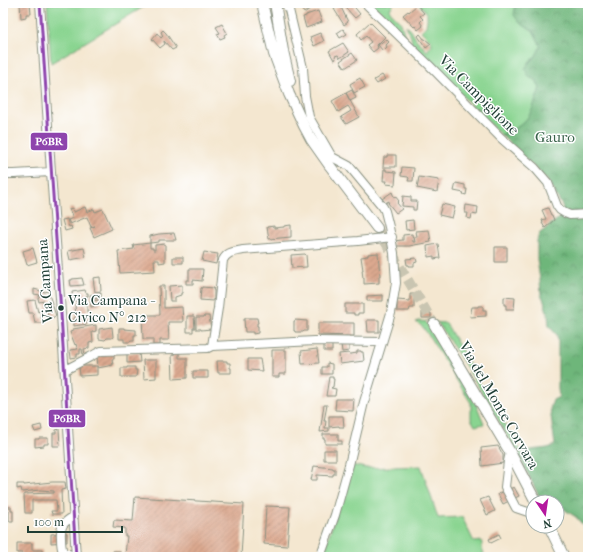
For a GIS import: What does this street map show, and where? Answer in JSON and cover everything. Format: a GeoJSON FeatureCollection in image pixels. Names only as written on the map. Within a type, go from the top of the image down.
{"type":"FeatureCollection","features":[{"type":"Feature","properties":{"kind":"main road"},"geometry":{"type":"LineString","coordinates":[[262,3],[274,54],[289,94],[311,139],[377,228]]}},
{"type":"Feature","properties":{"kind":"main road"},"geometry":{"type":"LineString","coordinates":[[275,3],[283,51],[296,106]]}},
{"type":"Feature","properties":{"kind":"main road","name":"Via del Monte Corvara"},"geometry":{"type":"LineString","coordinates":[[434,324],[510,452],[532,494]]}},
{"type":"Feature","properties":{"kind":"main road"},"geometry":{"type":"LineString","coordinates":[[553,534],[564,557]]}},
{"type":"Feature","properties":{"kind":"street","name":"Via Campana"},"geometry":{"type":"LineString","coordinates":[[40,3],[61,302],[76,557]]}},
{"type":"Feature","properties":{"kind":"street"},"geometry":{"type":"LineString","coordinates":[[285,3],[289,10],[303,68],[305,96],[310,117],[332,157],[345,162],[383,207],[392,237],[396,283],[391,313],[364,402],[349,465],[335,515],[320,557]]}},
{"type":"Feature","properties":{"kind":"street","name":"Via Campiglione"},"geometry":{"type":"LineString","coordinates":[[365,3],[501,138],[535,168],[548,183],[560,210],[570,215],[588,214]]}},
{"type":"Feature","properties":{"kind":"street"},"geometry":{"type":"LineString","coordinates":[[3,174],[51,172]]}},
{"type":"Feature","properties":{"kind":"street"},"geometry":{"type":"LineString","coordinates":[[212,346],[223,260],[229,253],[243,250],[350,242],[392,237]]}},
{"type":"Feature","properties":{"kind":"street"},"geometry":{"type":"LineString","coordinates":[[65,370],[101,351],[208,348],[212,346],[315,341],[381,342]]}},
{"type":"Feature","properties":{"kind":"street"},"geometry":{"type":"LineString","coordinates":[[510,452],[505,487],[516,508],[525,511]]}},
{"type":"Feature","properties":{"kind":"street"},"geometry":{"type":"LineString","coordinates":[[74,516],[61,526],[61,544],[63,552],[76,557]]}},
{"type":"Feature","properties":{"kind":"green space"},"geometry":{"type":"Polygon","coordinates":[[[47,3],[150,3],[51,63],[47,3]]]}},
{"type":"Feature","properties":{"kind":"green space"},"geometry":{"type":"Polygon","coordinates":[[[369,3],[394,3],[390,11],[401,23],[405,37],[369,3]]]}},
{"type":"Feature","properties":{"kind":"green space"},"geometry":{"type":"Polygon","coordinates":[[[418,3],[516,3],[515,7],[519,22],[534,32],[541,46],[536,56],[529,62],[529,77],[536,80],[540,88],[534,105],[524,122],[511,131],[501,135],[412,45],[411,37],[406,25],[427,51],[432,45],[431,41],[421,31],[426,26],[427,13],[418,3]]]}},
{"type":"Feature","properties":{"kind":"green space","name":"Gauro"},"geometry":{"type":"Polygon","coordinates":[[[516,3],[588,3],[588,531],[576,517],[565,510],[565,494],[538,494],[520,458],[528,451],[548,448],[555,445],[550,409],[553,400],[559,397],[558,342],[557,335],[549,326],[548,315],[541,295],[537,259],[537,241],[539,234],[559,218],[563,207],[547,180],[501,135],[511,131],[524,122],[534,105],[540,88],[536,80],[529,77],[525,69],[529,62],[536,56],[541,46],[534,32],[519,22],[514,15],[516,3]]]}},
{"type":"Feature","properties":{"kind":"green space"},"geometry":{"type":"Polygon","coordinates":[[[416,322],[436,322],[430,327],[431,331],[477,406],[484,424],[475,426],[471,419],[471,403],[423,327],[416,322]]]}},
{"type":"Feature","properties":{"kind":"green space"},"geometry":{"type":"Polygon","coordinates":[[[437,322],[445,323],[447,325],[523,454],[520,458],[480,389],[437,322]]]}},
{"type":"Feature","properties":{"kind":"green space"},"geometry":{"type":"Polygon","coordinates":[[[352,465],[365,468],[421,466],[438,518],[462,517],[474,542],[482,541],[482,549],[484,553],[481,557],[322,557],[352,465]]]}},
{"type":"Feature","properties":{"kind":"building"},"geometry":{"type":"Polygon","coordinates":[[[20,3],[30,3],[31,14],[26,14],[26,17],[21,18],[20,3]]]}},
{"type":"Feature","properties":{"kind":"building"},"geometry":{"type":"Polygon","coordinates":[[[297,3],[317,3],[317,4],[304,13],[297,3]]]}},
{"type":"Feature","properties":{"kind":"building"},"geometry":{"type":"Polygon","coordinates":[[[350,3],[360,14],[355,18],[345,7],[350,3]]]}},
{"type":"Feature","properties":{"kind":"building"},"geometry":{"type":"Polygon","coordinates":[[[340,5],[348,22],[344,25],[334,9],[340,5]]]}},
{"type":"Feature","properties":{"kind":"building"},"geometry":{"type":"Polygon","coordinates":[[[417,5],[424,13],[420,16],[423,19],[420,22],[423,26],[418,30],[403,15],[417,5]]]}},
{"type":"Feature","properties":{"kind":"building"},"geometry":{"type":"Polygon","coordinates":[[[318,11],[322,22],[306,28],[303,17],[318,11]]]}},
{"type":"Feature","properties":{"kind":"building"},"geometry":{"type":"Polygon","coordinates":[[[370,22],[385,37],[377,45],[378,48],[373,52],[367,45],[371,42],[366,36],[361,40],[357,34],[370,22]]]}},
{"type":"Feature","properties":{"kind":"building"},"geometry":{"type":"Polygon","coordinates":[[[222,24],[227,33],[224,35],[225,37],[220,39],[217,34],[220,33],[216,27],[222,24]]]}},
{"type":"Feature","properties":{"kind":"building"},"geometry":{"type":"Polygon","coordinates":[[[343,29],[347,34],[340,38],[337,33],[343,29]]]}},
{"type":"Feature","properties":{"kind":"building"},"geometry":{"type":"Polygon","coordinates":[[[163,30],[176,48],[172,50],[164,41],[165,44],[160,48],[152,39],[157,33],[161,38],[163,36],[161,32],[163,30]]]}},
{"type":"Feature","properties":{"kind":"building"},"geometry":{"type":"Polygon","coordinates":[[[320,33],[324,41],[314,46],[310,37],[320,33]]]}},
{"type":"Feature","properties":{"kind":"building"},"geometry":{"type":"Polygon","coordinates":[[[420,34],[431,44],[426,48],[418,36],[420,34]]]}},
{"type":"Feature","properties":{"kind":"building"},"geometry":{"type":"Polygon","coordinates":[[[386,39],[389,42],[383,51],[378,45],[386,39]]]}},
{"type":"Feature","properties":{"kind":"building"},"geometry":{"type":"Polygon","coordinates":[[[343,43],[349,52],[340,58],[338,55],[335,56],[336,59],[334,60],[329,51],[343,43]]]}},
{"type":"Feature","properties":{"kind":"building"},"geometry":{"type":"Polygon","coordinates":[[[352,53],[357,60],[345,68],[340,61],[352,53]]]}},
{"type":"Feature","properties":{"kind":"building"},"geometry":{"type":"Polygon","coordinates":[[[382,75],[385,79],[377,84],[374,80],[382,75]]]}},
{"type":"Feature","properties":{"kind":"building"},"geometry":{"type":"Polygon","coordinates":[[[360,78],[365,87],[354,93],[350,84],[360,78]]]}},
{"type":"Feature","properties":{"kind":"building"},"geometry":{"type":"Polygon","coordinates":[[[352,90],[356,98],[350,101],[346,93],[352,90]]]}},
{"type":"Feature","properties":{"kind":"building"},"geometry":{"type":"Polygon","coordinates":[[[346,93],[359,117],[346,124],[341,117],[351,111],[350,109],[348,106],[338,112],[332,101],[346,93]]]}},
{"type":"Feature","properties":{"kind":"building"},"geometry":{"type":"Polygon","coordinates":[[[387,155],[396,155],[396,167],[383,167],[384,157],[387,157],[387,155]]]}},
{"type":"Feature","properties":{"kind":"building"},"geometry":{"type":"Polygon","coordinates":[[[402,167],[414,168],[413,181],[408,181],[408,177],[401,176],[402,167]]]}},
{"type":"Feature","properties":{"kind":"building"},"geometry":{"type":"Polygon","coordinates":[[[384,169],[386,169],[386,171],[396,172],[395,185],[386,184],[387,181],[383,181],[384,169]]]}},
{"type":"Feature","properties":{"kind":"building"},"geometry":{"type":"Polygon","coordinates":[[[419,177],[439,180],[437,192],[417,188],[419,177]]]}},
{"type":"Feature","properties":{"kind":"building"},"geometry":{"type":"Polygon","coordinates":[[[456,183],[465,185],[465,189],[467,189],[466,195],[463,194],[464,193],[454,191],[456,183]]]}},
{"type":"Feature","properties":{"kind":"building"},"geometry":{"type":"Polygon","coordinates":[[[392,192],[394,197],[395,196],[399,201],[397,203],[402,209],[396,213],[388,203],[389,201],[385,203],[382,199],[392,192]]]}},
{"type":"Feature","properties":{"kind":"building"},"geometry":{"type":"Polygon","coordinates":[[[403,196],[411,197],[411,201],[417,201],[416,210],[413,210],[413,207],[402,206],[403,196]]]}},
{"type":"Feature","properties":{"kind":"building"},"geometry":{"type":"Polygon","coordinates":[[[442,204],[455,207],[452,218],[439,215],[442,204]]]}},
{"type":"Feature","properties":{"kind":"building"},"geometry":{"type":"Polygon","coordinates":[[[466,205],[478,207],[477,215],[472,214],[471,219],[467,218],[468,213],[465,213],[466,205]]]}},
{"type":"Feature","properties":{"kind":"building"},"geometry":{"type":"Polygon","coordinates":[[[85,207],[87,212],[94,209],[95,212],[103,209],[112,229],[94,237],[90,228],[95,226],[91,227],[87,217],[70,224],[68,220],[73,218],[69,209],[73,208],[74,212],[85,207]]]}},
{"type":"Feature","properties":{"kind":"building"},"geometry":{"type":"Polygon","coordinates":[[[548,208],[554,220],[545,228],[542,220],[546,219],[542,210],[548,208]]]}},
{"type":"Feature","properties":{"kind":"building"},"geometry":{"type":"Polygon","coordinates":[[[67,219],[69,227],[71,226],[72,229],[65,231],[62,220],[67,219]]]}},
{"type":"Feature","properties":{"kind":"building"},"geometry":{"type":"Polygon","coordinates":[[[413,220],[414,229],[406,230],[405,221],[413,220]]]}},
{"type":"Feature","properties":{"kind":"building"},"geometry":{"type":"Polygon","coordinates":[[[291,225],[291,237],[269,239],[267,227],[274,226],[274,228],[291,225]]]}},
{"type":"Feature","properties":{"kind":"building"},"geometry":{"type":"Polygon","coordinates":[[[429,230],[431,242],[409,246],[393,246],[393,241],[403,240],[403,235],[412,234],[413,242],[415,242],[414,237],[417,237],[416,231],[429,230]]]}},
{"type":"Feature","properties":{"kind":"building"},"geometry":{"type":"Polygon","coordinates":[[[174,233],[176,240],[159,240],[159,242],[150,243],[150,236],[174,233]]]}},
{"type":"Feature","properties":{"kind":"building"},"geometry":{"type":"Polygon","coordinates":[[[150,243],[150,248],[153,248],[153,250],[155,250],[155,245],[165,244],[165,262],[159,263],[159,260],[154,260],[155,271],[120,273],[118,251],[134,249],[133,245],[150,243]]]}},
{"type":"Feature","properties":{"kind":"building"},"geometry":{"type":"Polygon","coordinates":[[[438,244],[440,258],[434,259],[434,256],[428,257],[427,246],[438,244]]]}},
{"type":"Feature","properties":{"kind":"building"},"geometry":{"type":"Polygon","coordinates":[[[495,247],[507,247],[507,262],[495,262],[495,247]]]}},
{"type":"Feature","properties":{"kind":"building"},"geometry":{"type":"Polygon","coordinates":[[[33,248],[37,262],[27,265],[23,251],[33,248]]]}},
{"type":"Feature","properties":{"kind":"building"},"geometry":{"type":"Polygon","coordinates":[[[84,248],[86,257],[70,260],[68,251],[84,248]]]}},
{"type":"Feature","properties":{"kind":"building"},"geometry":{"type":"Polygon","coordinates":[[[204,252],[218,254],[216,264],[202,261],[204,252]]]}},
{"type":"Feature","properties":{"kind":"building"},"geometry":{"type":"Polygon","coordinates":[[[378,253],[380,276],[379,283],[364,284],[361,257],[368,256],[368,254],[378,253]]]}},
{"type":"Feature","properties":{"kind":"building"},"geometry":{"type":"Polygon","coordinates":[[[305,254],[307,267],[292,268],[291,255],[305,254]]]}},
{"type":"Feature","properties":{"kind":"building"},"geometry":{"type":"Polygon","coordinates":[[[173,257],[183,257],[183,263],[173,263],[173,257]]]}},
{"type":"Feature","properties":{"kind":"building"},"geometry":{"type":"Polygon","coordinates":[[[416,258],[417,262],[414,263],[414,266],[407,265],[406,259],[416,258]]]}},
{"type":"Feature","properties":{"kind":"building"},"geometry":{"type":"Polygon","coordinates":[[[189,269],[203,269],[202,281],[193,280],[193,284],[186,284],[186,280],[189,280],[189,269]]]}},
{"type":"Feature","properties":{"kind":"building"},"geometry":{"type":"Polygon","coordinates":[[[100,277],[101,291],[95,292],[93,278],[100,277]]]}},
{"type":"Feature","properties":{"kind":"building"},"geometry":{"type":"Polygon","coordinates":[[[82,278],[84,285],[71,286],[70,280],[82,278]]]}},
{"type":"Feature","properties":{"kind":"building"},"geometry":{"type":"Polygon","coordinates":[[[182,285],[181,295],[175,297],[175,301],[170,301],[169,286],[182,285]]]}},
{"type":"Feature","properties":{"kind":"building"},"geometry":{"type":"Polygon","coordinates":[[[159,286],[164,286],[164,308],[182,307],[183,322],[168,322],[169,340],[160,340],[160,345],[153,345],[153,339],[143,339],[142,315],[160,315],[159,286]]]}},
{"type":"Feature","properties":{"kind":"building"},"geometry":{"type":"Polygon","coordinates":[[[202,287],[214,288],[213,301],[200,300],[202,287]]]}},
{"type":"Feature","properties":{"kind":"building"},"geometry":{"type":"Polygon","coordinates":[[[34,289],[45,292],[48,291],[56,316],[49,319],[44,301],[39,302],[38,298],[40,295],[34,294],[34,289]]]}},
{"type":"Feature","properties":{"kind":"building"},"geometry":{"type":"Polygon","coordinates":[[[85,290],[86,293],[88,293],[88,296],[86,296],[87,299],[73,301],[72,292],[85,290]]]}},
{"type":"Feature","properties":{"kind":"building"},"geometry":{"type":"Polygon","coordinates":[[[101,293],[101,298],[91,299],[90,295],[101,293]]]}},
{"type":"Feature","properties":{"kind":"building"},"geometry":{"type":"Polygon","coordinates":[[[410,294],[414,294],[414,308],[410,308],[409,311],[397,311],[397,300],[410,301],[410,294]]]}},
{"type":"Feature","properties":{"kind":"building"},"geometry":{"type":"Polygon","coordinates":[[[383,295],[383,301],[367,301],[367,296],[383,295]]]}},
{"type":"Feature","properties":{"kind":"building"},"geometry":{"type":"Polygon","coordinates":[[[504,297],[515,298],[514,309],[506,309],[506,305],[504,305],[504,297]]]}},
{"type":"Feature","properties":{"kind":"building"},"geometry":{"type":"Polygon","coordinates":[[[35,300],[38,312],[40,311],[41,318],[43,318],[43,323],[35,323],[33,313],[29,313],[27,301],[35,300]]]}},
{"type":"Feature","properties":{"kind":"building"},"geometry":{"type":"Polygon","coordinates":[[[100,300],[101,305],[91,307],[90,301],[100,300]]]}},
{"type":"Feature","properties":{"kind":"building"},"geometry":{"type":"Polygon","coordinates":[[[85,303],[85,305],[87,305],[87,312],[90,311],[92,317],[86,318],[87,324],[74,326],[74,318],[76,317],[75,304],[85,303]]]}},
{"type":"Feature","properties":{"kind":"building"},"geometry":{"type":"Polygon","coordinates":[[[345,304],[363,304],[363,313],[354,315],[354,313],[345,313],[345,304]]]}},
{"type":"Feature","properties":{"kind":"building"},"geometry":{"type":"Polygon","coordinates":[[[483,306],[483,310],[486,310],[486,316],[470,317],[472,307],[483,306]]]}},
{"type":"Feature","properties":{"kind":"building"},"geometry":{"type":"Polygon","coordinates":[[[422,312],[431,313],[431,318],[422,318],[422,312]]]}},
{"type":"Feature","properties":{"kind":"building"},"geometry":{"type":"Polygon","coordinates":[[[187,316],[194,316],[195,328],[193,328],[193,332],[187,332],[187,316]]]}},
{"type":"Feature","properties":{"kind":"building"},"geometry":{"type":"Polygon","coordinates":[[[209,316],[211,329],[196,329],[196,317],[209,316]]]}},
{"type":"Feature","properties":{"kind":"building"},"geometry":{"type":"Polygon","coordinates":[[[257,318],[258,333],[253,334],[253,332],[245,332],[244,319],[257,318]]]}},
{"type":"Feature","properties":{"kind":"building"},"geometry":{"type":"Polygon","coordinates":[[[295,320],[307,321],[307,331],[295,332],[295,320]]]}},
{"type":"Feature","properties":{"kind":"building"},"geometry":{"type":"Polygon","coordinates":[[[367,320],[379,320],[379,332],[368,332],[367,320]]]}},
{"type":"Feature","properties":{"kind":"building"},"geometry":{"type":"Polygon","coordinates":[[[318,323],[354,323],[354,336],[318,335],[318,323]]]}},
{"type":"Feature","properties":{"kind":"building"},"geometry":{"type":"Polygon","coordinates":[[[96,325],[96,331],[92,332],[93,342],[89,343],[89,348],[84,349],[85,355],[83,355],[82,349],[80,349],[80,354],[77,354],[77,357],[71,358],[70,350],[78,349],[70,332],[73,331],[73,329],[96,325]]]}},
{"type":"Feature","properties":{"kind":"building"},"geometry":{"type":"Polygon","coordinates":[[[112,327],[112,338],[107,338],[105,340],[99,339],[99,329],[112,327]]]}},
{"type":"Feature","properties":{"kind":"building"},"geometry":{"type":"Polygon","coordinates":[[[119,328],[136,330],[134,341],[124,342],[124,339],[119,339],[119,328]]]}},
{"type":"Feature","properties":{"kind":"building"},"geometry":{"type":"Polygon","coordinates":[[[324,344],[332,345],[332,351],[324,351],[324,344]]]}},
{"type":"Feature","properties":{"kind":"building"},"geometry":{"type":"Polygon","coordinates":[[[341,344],[349,344],[349,351],[342,352],[341,344]]]}},
{"type":"Feature","properties":{"kind":"building"},"geometry":{"type":"Polygon","coordinates":[[[317,349],[319,363],[302,364],[301,351],[317,349]]]}},
{"type":"Feature","properties":{"kind":"building"},"geometry":{"type":"Polygon","coordinates":[[[272,350],[286,350],[286,374],[279,374],[279,377],[272,377],[272,350]]]}},
{"type":"Feature","properties":{"kind":"building"},"geometry":{"type":"Polygon","coordinates":[[[357,351],[363,352],[364,361],[340,364],[339,354],[357,353],[357,351]]]}},
{"type":"Feature","properties":{"kind":"building"},"geometry":{"type":"Polygon","coordinates":[[[174,352],[179,352],[179,358],[187,358],[187,378],[173,379],[172,355],[174,355],[174,352]]]}},
{"type":"Feature","properties":{"kind":"building"},"geometry":{"type":"Polygon","coordinates":[[[114,353],[114,359],[112,359],[113,365],[98,368],[97,356],[114,353]]]}},
{"type":"Feature","properties":{"kind":"building"},"geometry":{"type":"Polygon","coordinates":[[[127,353],[139,353],[140,362],[127,363],[127,353]]]}},
{"type":"Feature","properties":{"kind":"building"},"geometry":{"type":"Polygon","coordinates":[[[248,359],[260,359],[262,371],[248,370],[248,359]]]}},
{"type":"Feature","properties":{"kind":"building"},"geometry":{"type":"Polygon","coordinates":[[[143,360],[156,360],[156,378],[144,379],[143,360]]]}},
{"type":"Feature","properties":{"kind":"building"},"geometry":{"type":"Polygon","coordinates":[[[217,361],[227,361],[227,363],[230,363],[231,373],[218,373],[217,361]]]}},
{"type":"Feature","properties":{"kind":"building"},"geometry":{"type":"Polygon","coordinates":[[[327,363],[332,364],[332,374],[322,374],[322,367],[327,367],[327,363]]]}},
{"type":"Feature","properties":{"kind":"building"},"geometry":{"type":"Polygon","coordinates":[[[79,366],[97,366],[97,375],[80,376],[79,366]]]}},
{"type":"Feature","properties":{"kind":"building"},"geometry":{"type":"Polygon","coordinates":[[[135,367],[135,370],[137,370],[136,377],[121,377],[121,368],[135,367]]]}},
{"type":"Feature","properties":{"kind":"building"},"geometry":{"type":"Polygon","coordinates":[[[193,371],[208,371],[208,378],[193,378],[193,371]]]}},
{"type":"Feature","properties":{"kind":"building"},"geometry":{"type":"Polygon","coordinates":[[[329,377],[333,377],[334,379],[333,387],[331,388],[336,389],[335,396],[326,396],[329,377]]]}},
{"type":"Feature","properties":{"kind":"building"},"geometry":{"type":"Polygon","coordinates":[[[336,399],[354,399],[353,411],[335,410],[336,399]]]}},
{"type":"Feature","properties":{"kind":"building"},"geometry":{"type":"Polygon","coordinates":[[[324,405],[327,405],[324,421],[326,421],[325,428],[329,428],[329,431],[320,432],[324,405]]]}},
{"type":"Feature","properties":{"kind":"building"},"geometry":{"type":"Polygon","coordinates":[[[329,416],[343,416],[344,427],[329,427],[329,416]]]}},
{"type":"Feature","properties":{"kind":"building"},"geometry":{"type":"Polygon","coordinates":[[[41,425],[42,430],[35,432],[33,427],[41,425]]]}},
{"type":"Feature","properties":{"kind":"building"},"geometry":{"type":"Polygon","coordinates":[[[59,429],[60,446],[53,446],[53,433],[56,433],[56,430],[59,429]]]}},
{"type":"Feature","properties":{"kind":"building"},"geometry":{"type":"Polygon","coordinates":[[[323,434],[338,434],[338,441],[342,441],[342,444],[325,444],[323,434]]]}},
{"type":"Feature","properties":{"kind":"building"},"geometry":{"type":"Polygon","coordinates":[[[48,438],[48,444],[35,447],[35,439],[48,438]]]}},
{"type":"Feature","properties":{"kind":"building"},"geometry":{"type":"Polygon","coordinates":[[[498,446],[503,455],[503,463],[482,466],[481,448],[498,446]]]}},
{"type":"Feature","properties":{"kind":"building"},"geometry":{"type":"Polygon","coordinates":[[[324,450],[336,450],[336,460],[324,460],[324,450]]]}},
{"type":"Feature","properties":{"kind":"building"},"geometry":{"type":"Polygon","coordinates":[[[314,466],[333,468],[335,469],[335,474],[333,474],[333,476],[317,475],[317,480],[311,480],[314,466]]]}},
{"type":"Feature","properties":{"kind":"building"},"geometry":{"type":"Polygon","coordinates":[[[65,482],[66,489],[61,490],[62,514],[52,514],[51,511],[57,511],[56,500],[32,500],[32,513],[25,513],[24,494],[54,493],[54,491],[40,490],[22,492],[21,488],[17,489],[17,484],[24,485],[65,482]]]}},
{"type":"Feature","properties":{"kind":"building"},"geometry":{"type":"Polygon","coordinates":[[[514,487],[519,496],[503,504],[498,494],[514,487]]]}},
{"type":"Feature","properties":{"kind":"building"},"geometry":{"type":"Polygon","coordinates":[[[135,497],[244,504],[241,557],[111,557],[113,551],[120,551],[119,554],[125,555],[127,536],[125,536],[125,528],[113,527],[114,520],[133,521],[135,497]]]}},
{"type":"Feature","properties":{"kind":"building"},"geometry":{"type":"Polygon","coordinates":[[[488,497],[495,511],[487,515],[480,500],[488,497]]]}},
{"type":"Feature","properties":{"kind":"building"},"geometry":{"type":"Polygon","coordinates":[[[266,506],[290,507],[287,546],[264,544],[266,506]]]}},
{"type":"Feature","properties":{"kind":"building"},"geometry":{"type":"Polygon","coordinates":[[[6,507],[11,507],[11,511],[13,511],[13,521],[9,521],[9,511],[6,511],[6,507]]]}},
{"type":"Feature","properties":{"kind":"building"},"geometry":{"type":"Polygon","coordinates":[[[67,533],[67,542],[51,543],[51,534],[67,533]]]}},
{"type":"Feature","properties":{"kind":"building"},"geometry":{"type":"Polygon","coordinates":[[[499,534],[501,538],[491,543],[489,539],[499,534]]]}},
{"type":"Feature","properties":{"kind":"building"},"geometry":{"type":"Polygon","coordinates":[[[17,543],[32,543],[32,550],[42,550],[42,557],[22,557],[22,553],[17,553],[17,543]]]}},
{"type":"Feature","properties":{"kind":"tunnel"},"geometry":{"type":"LineString","coordinates":[[377,228],[434,324]]}},
{"type":"Feature","properties":{"kind":"transit line","name":"P6BR"},"geometry":{"type":"LineString","coordinates":[[40,3],[76,557]]}},
{"type":"Feature","properties":{"kind":"place","name":"Via Campana - Civico N° 212"},"geometry":{"type":"Point","coordinates":[61,308]}}]}
